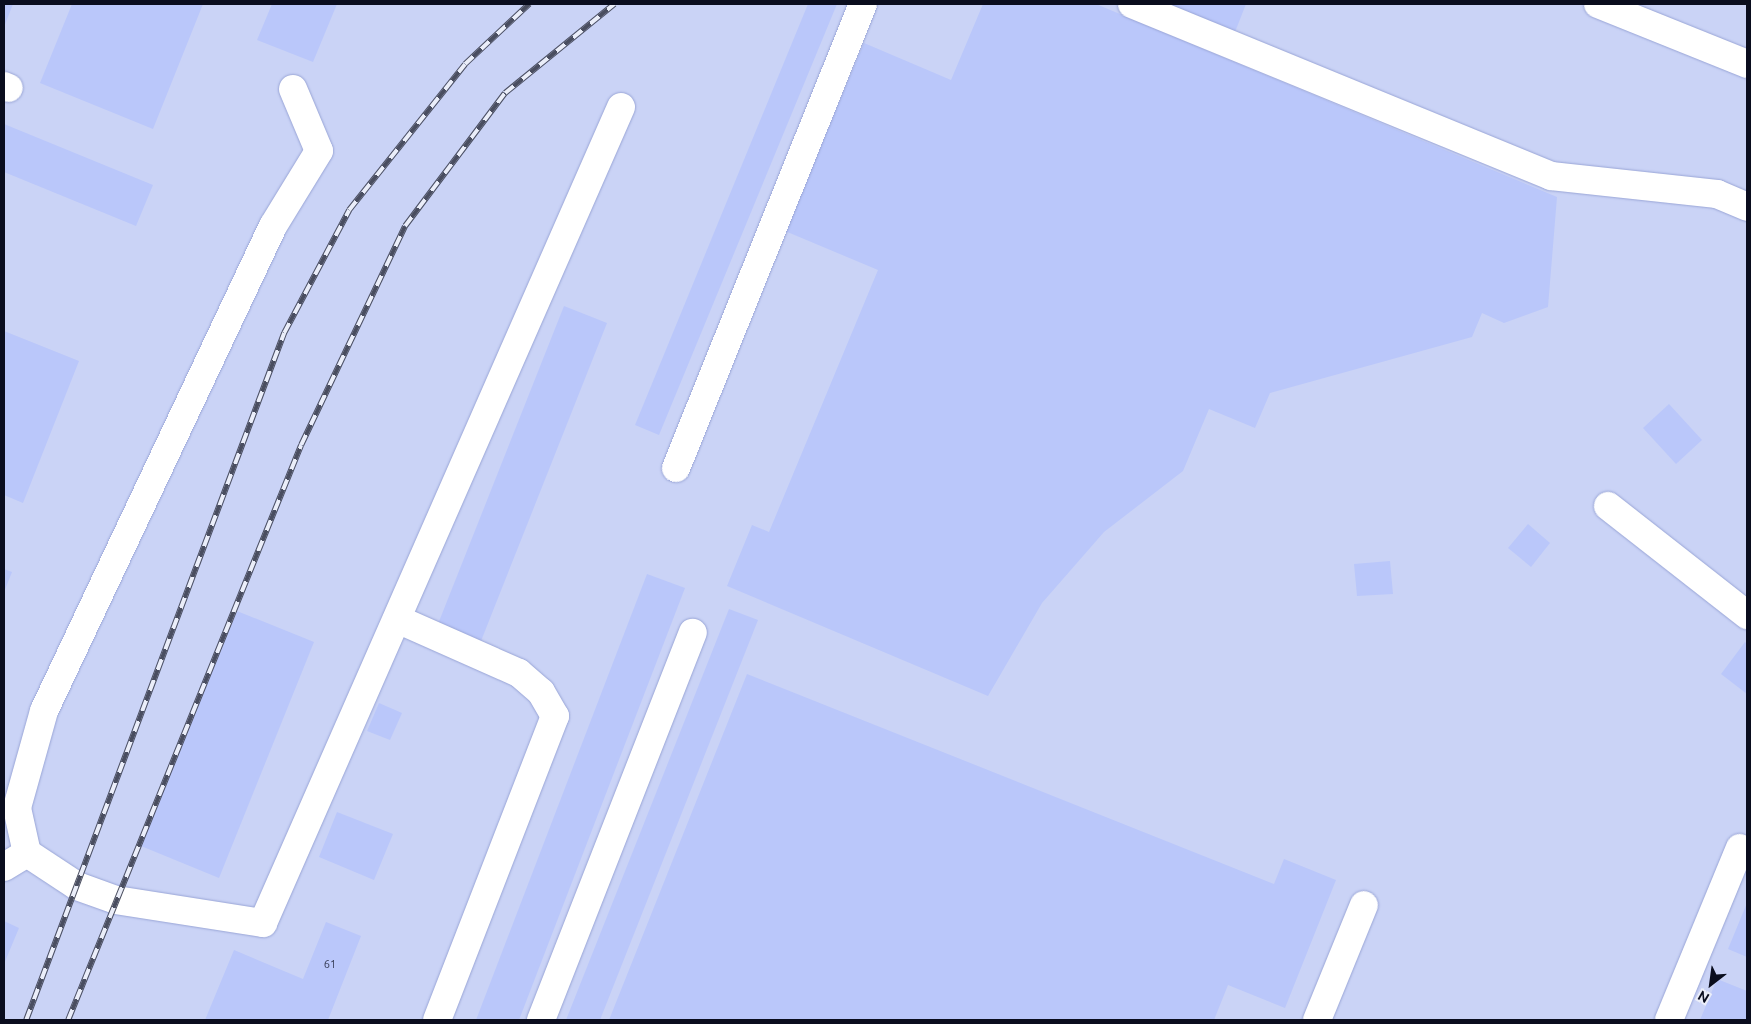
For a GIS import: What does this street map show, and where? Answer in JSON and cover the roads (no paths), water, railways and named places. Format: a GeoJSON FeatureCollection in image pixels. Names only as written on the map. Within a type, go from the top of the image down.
{"type":"FeatureCollection","features":[{"type":"Feature","properties":{"kind":"street"},"geometry":{"type":"LineString","coordinates":[[676,468],[863,4]]}},
{"type":"Feature","properties":{"kind":"street"},"geometry":{"type":"LineString","coordinates":[[1132,4],[1551,176],[1717,194],[1747,207]]}},
{"type":"Feature","properties":{"kind":"street"},"geometry":{"type":"LineString","coordinates":[[1598,4],[1747,64]]}},
{"type":"Feature","properties":{"kind":"street"},"geometry":{"type":"LineString","coordinates":[[293,90],[319,151],[273,226],[44,711],[17,808],[28,853],[77,886],[116,900],[263,923],[621,107]]}},
{"type":"Feature","properties":{"kind":"street"},"geometry":{"type":"LineString","coordinates":[[1608,506],[1747,615]]}},
{"type":"Feature","properties":{"kind":"street"},"geometry":{"type":"LineString","coordinates":[[397,619],[519,673],[541,692],[555,716],[437,1020]]}},
{"type":"Feature","properties":{"kind":"street"},"geometry":{"type":"LineString","coordinates":[[541,1020],[693,633]]}},
{"type":"Feature","properties":{"kind":"street"},"geometry":{"type":"LineString","coordinates":[[1669,1020],[1740,848]]}},
{"type":"Feature","properties":{"kind":"street"},"geometry":{"type":"LineString","coordinates":[[4,866],[28,853]]}},
{"type":"Feature","properties":{"kind":"street"},"geometry":{"type":"LineString","coordinates":[[1317,1020],[1364,904]]}},
{"type":"Feature","properties":{"kind":"railway"},"geometry":{"type":"LineString","coordinates":[[26,1020],[284,333],[349,210],[465,64],[529,4]]}},
{"type":"Feature","properties":{"kind":"railway"},"geometry":{"type":"LineString","coordinates":[[68,1020],[301,445],[405,226],[505,93],[614,4]]}}]}
